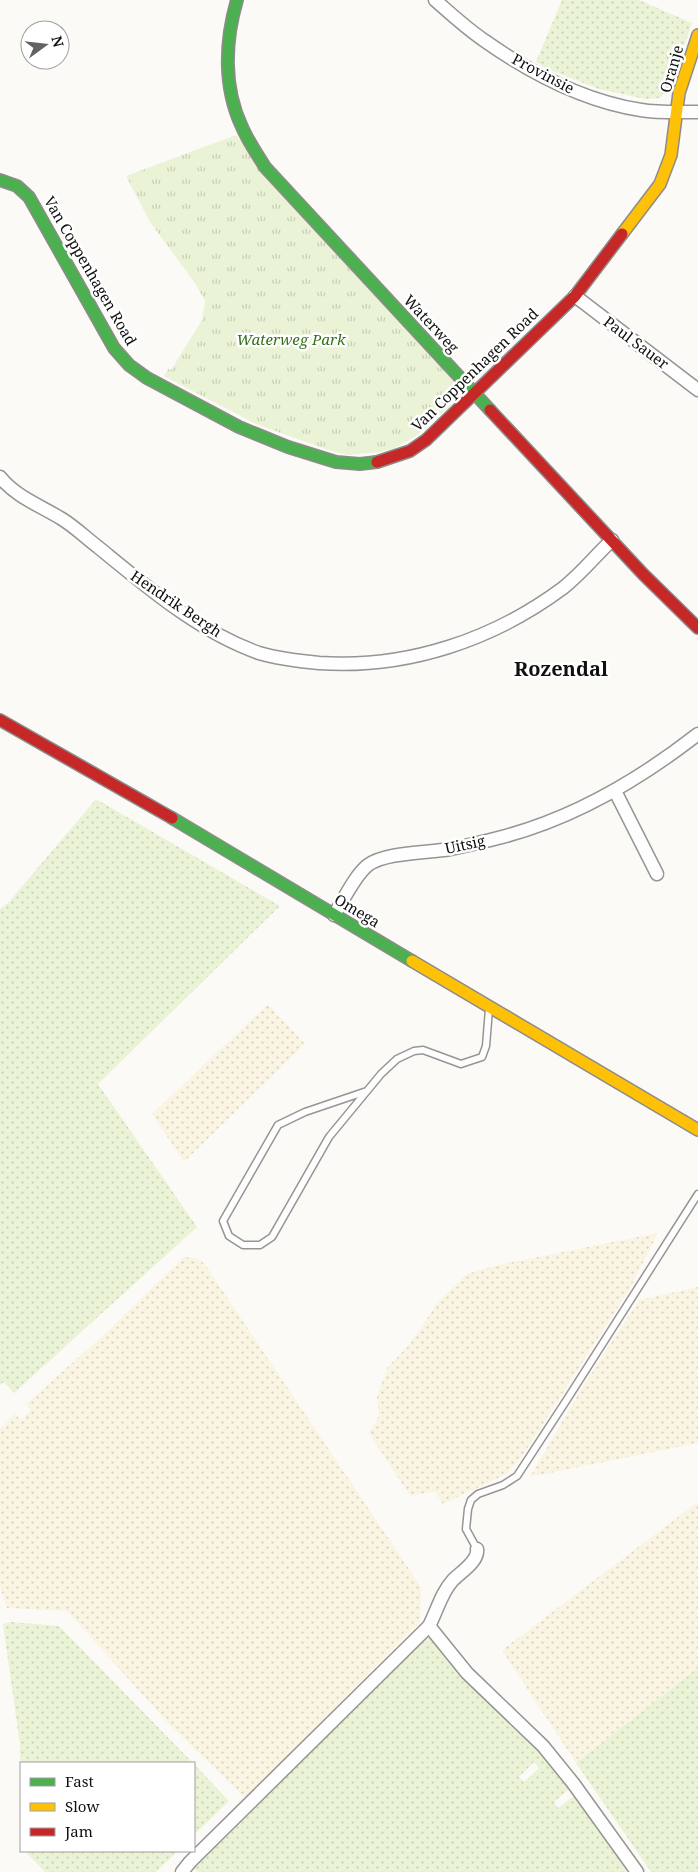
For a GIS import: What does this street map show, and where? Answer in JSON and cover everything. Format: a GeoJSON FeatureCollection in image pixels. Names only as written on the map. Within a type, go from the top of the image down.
{"type":"FeatureCollection","features":[{"type":"Feature","properties":{"kind":"street","name":"Waterweg"},"geometry":{"type":"LineString","coordinates":[[236,0],[229,31],[228,75],[241,126],[265,167],[649,580],[698,628]]}},
{"type":"Feature","properties":{"kind":"street","name":"Provinsie"},"geometry":{"type":"LineString","coordinates":[[435,0],[484,41],[534,72],[568,90],[604,102],[642,110],[698,112]]}},
{"type":"Feature","properties":{"kind":"street","name":"Oranje"},"geometry":{"type":"LineString","coordinates":[[676,112],[679,93],[698,35]]}},
{"type":"Feature","properties":{"kind":"street","name":"Van Coppenhagen Road"},"geometry":{"type":"LineString","coordinates":[[0,180],[17,186],[29,197],[114,348],[129,366],[147,378],[238,427],[288,447],[336,462],[360,464],[378,462],[410,451],[426,440],[574,296],[660,184],[671,155],[676,112]]}},
{"type":"Feature","properties":{"kind":"street","name":"Paul Sauer"},"geometry":{"type":"LineString","coordinates":[[574,296],[698,390]]}},
{"type":"Feature","properties":{"kind":"street","name":"Hendrik Bergh"},"geometry":{"type":"LineString","coordinates":[[0,477],[14,491],[64,520],[147,586],[194,619],[226,638],[258,652],[298,661],[364,664],[425,654],[459,644],[516,618],[564,587],[612,540]]}},
{"type":"Feature","properties":{"kind":"street","name":"Omega"},"geometry":{"type":"LineString","coordinates":[[0,720],[154,808],[698,1130]]}},
{"type":"Feature","properties":{"kind":"street","name":"Uitsig"},"geometry":{"type":"LineString","coordinates":[[334,915],[358,877],[368,865],[382,859],[450,849],[499,838],[562,815],[615,791],[698,734]]}},
{"type":"Feature","properties":{"kind":"street"},"geometry":{"type":"LineString","coordinates":[[615,791],[657,874]]}},
{"type":"Feature","properties":{"kind":"street"},"geometry":{"type":"LineString","coordinates":[[182,1872],[196,1855],[429,1626],[447,1586],[474,1560],[477,1553],[476,1549]]}},
{"type":"Feature","properties":{"kind":"street"},"geometry":{"type":"LineString","coordinates":[[429,1626],[467,1673],[543,1746],[573,1783],[637,1872]]}},
{"type":"Feature","properties":{"kind":"lane"},"geometry":{"type":"LineString","coordinates":[[367,1091],[306,1112],[278,1125],[224,1221],[229,1236],[243,1245],[260,1245],[272,1237],[329,1137],[367,1091],[397,1059],[414,1051],[423,1050],[461,1064],[482,1058],[486,1046],[489,1007]]}},
{"type":"Feature","properties":{"kind":"lane"},"geometry":{"type":"LineString","coordinates":[[476,1549],[466,1529],[471,1500],[478,1494],[503,1485],[517,1476],[698,1194]]}},
{"type":"Feature","properties":{"kind":"shaded area"},"geometry":{"type":"Polygon","coordinates":[[[268,1004],[305,1044],[184,1162],[152,1114],[268,1004]]]}},
{"type":"Feature","properties":{"kind":"shaded area"},"geometry":{"type":"Polygon","coordinates":[[[658,1233],[629,1290],[523,1455],[507,1474],[443,1504],[435,1491],[410,1496],[369,1433],[379,1416],[377,1396],[388,1367],[410,1344],[438,1302],[467,1274],[498,1265],[658,1233]]]}},
{"type":"Feature","properties":{"kind":"shaded area"},"geometry":{"type":"Polygon","coordinates":[[[184,1257],[195,1258],[204,1263],[421,1587],[420,1622],[244,1797],[169,1724],[67,1611],[7,1608],[0,1587],[0,1429],[15,1414],[21,1420],[31,1410],[26,1404],[107,1332],[184,1257]]]}},
{"type":"Feature","properties":{"kind":"shaded area"},"geometry":{"type":"Polygon","coordinates":[[[698,1287],[698,1443],[530,1477],[580,1391],[639,1300],[698,1287]]]}},
{"type":"Feature","properties":{"kind":"shaded area"},"geometry":{"type":"Polygon","coordinates":[[[698,1502],[698,1668],[576,1763],[502,1650],[698,1502]]]}},
{"type":"Feature","properties":{"kind":"green space"},"geometry":{"type":"Polygon","coordinates":[[[562,0],[639,0],[692,23],[671,85],[666,93],[659,98],[645,99],[599,89],[545,68],[536,62],[562,0]]]}},
{"type":"Feature","properties":{"kind":"green space","name":"Waterweg Park"},"geometry":{"type":"Polygon","coordinates":[[[236,135],[452,379],[456,397],[449,407],[416,436],[395,448],[380,452],[348,455],[331,451],[256,424],[164,376],[168,369],[171,370],[202,320],[205,301],[195,283],[150,222],[126,176],[236,135]]]}},
{"type":"Feature","properties":{"kind":"green space"},"geometry":{"type":"Polygon","coordinates":[[[96,799],[280,906],[98,1084],[197,1227],[14,1393],[4,1382],[0,1385],[0,909],[9,902],[96,799]]]}},
{"type":"Feature","properties":{"kind":"green space"},"geometry":{"type":"Polygon","coordinates":[[[12,1622],[59,1626],[192,1762],[20,1762],[20,1745],[3,1624],[12,1622]]]}},
{"type":"Feature","properties":{"kind":"green space"},"geometry":{"type":"Polygon","coordinates":[[[429,1638],[436,1641],[550,1758],[630,1872],[197,1872],[193,1867],[195,1863],[424,1640],[429,1638]],[[534,1762],[519,1777],[524,1782],[539,1768],[534,1762]],[[569,1789],[554,1802],[558,1808],[574,1796],[569,1789]]]}},
{"type":"Feature","properties":{"kind":"green space"},"geometry":{"type":"Polygon","coordinates":[[[698,1668],[698,1872],[651,1872],[576,1763],[698,1668]]]}},
{"type":"Feature","properties":{"kind":"green space"},"geometry":{"type":"Polygon","coordinates":[[[195,1765],[229,1801],[195,1834],[195,1765]]]}},
{"type":"Feature","properties":{"kind":"green space"},"geometry":{"type":"Polygon","coordinates":[[[26,1852],[177,1852],[156,1872],[45,1872],[26,1852]]]}},
{"type":"Feature","properties":{"kind":"traffic: fast"},"geometry":{"type":"LineString","coordinates":[[237,0],[228,48],[229,80],[236,112],[244,132],[265,167],[490,410]]}},
{"type":"Feature","properties":{"kind":"traffic: fast"},"geometry":{"type":"LineString","coordinates":[[0,180],[17,186],[29,197],[114,348],[129,365],[147,378],[239,427],[288,447],[336,462],[360,464],[377,462]]}},
{"type":"Feature","properties":{"kind":"traffic: fast"},"geometry":{"type":"LineString","coordinates":[[172,818],[412,961]]}},
{"type":"Feature","properties":{"kind":"traffic: slow"},"geometry":{"type":"LineString","coordinates":[[622,234],[660,184],[671,155],[679,93],[698,35]]}},
{"type":"Feature","properties":{"kind":"traffic: slow"},"geometry":{"type":"LineString","coordinates":[[412,961],[698,1130]]}},
{"type":"Feature","properties":{"kind":"traffic: jam"},"geometry":{"type":"LineString","coordinates":[[377,462],[410,451],[426,440],[575,296],[622,234]]}},
{"type":"Feature","properties":{"kind":"traffic: jam"},"geometry":{"type":"LineString","coordinates":[[490,410],[643,574],[698,628]]}},
{"type":"Feature","properties":{"kind":"traffic: jam"},"geometry":{"type":"LineString","coordinates":[[0,720],[172,818]]}},
{"type":"Feature","properties":{"kind":"district","name":"Rozendal"},"geometry":{"type":"Point","coordinates":[561,669]}}]}
